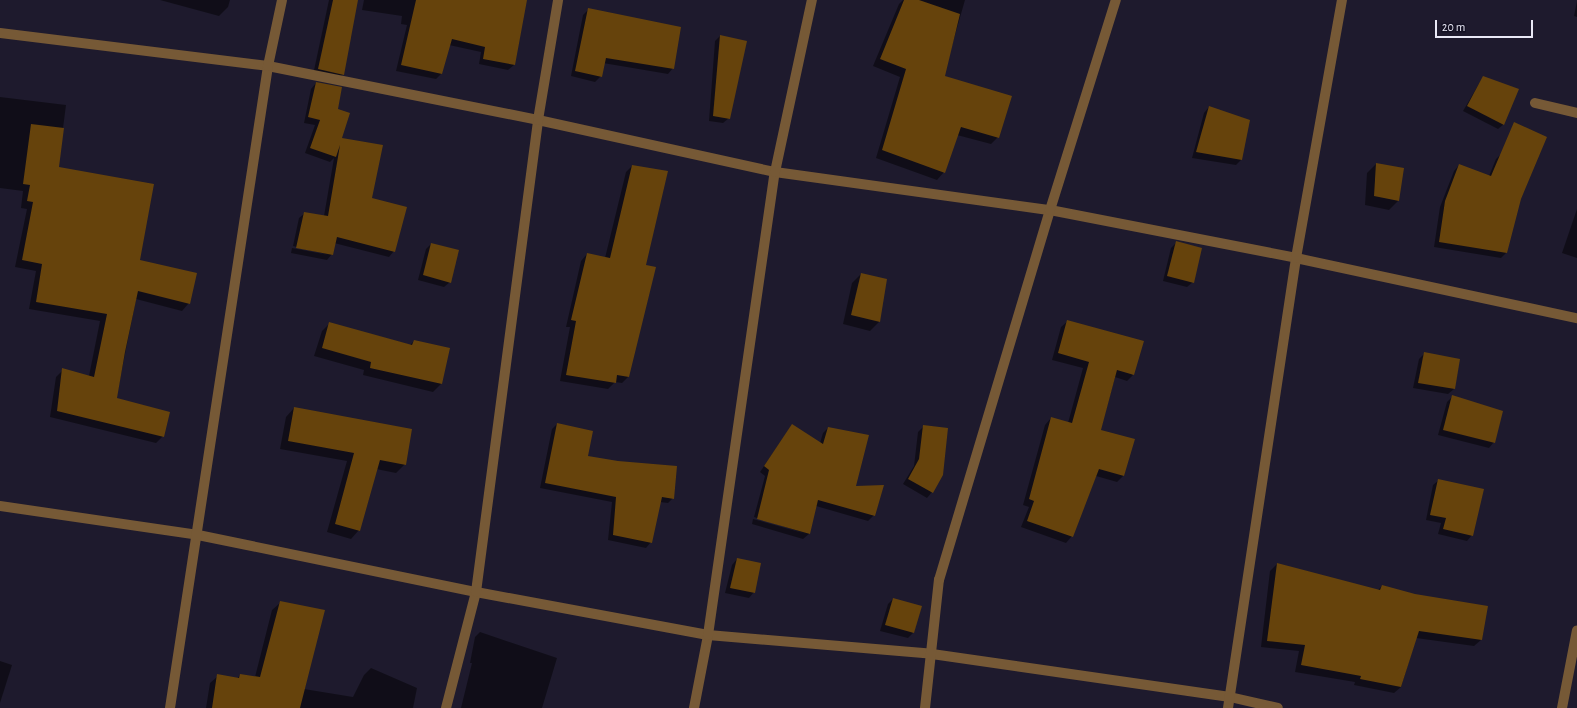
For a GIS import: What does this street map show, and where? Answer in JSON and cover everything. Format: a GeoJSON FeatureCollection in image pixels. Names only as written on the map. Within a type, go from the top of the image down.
{"type":"FeatureCollection","features":[{"type":"Feature","properties":{"kind":"street"},"geometry":{"type":"LineString","coordinates":[[170,708],[198,535],[268,66],[282,0]]}},
{"type":"Feature","properties":{"kind":"street"},"geometry":{"type":"LineString","coordinates":[[446,708],[476,592],[538,120],[558,0]]}},
{"type":"Feature","properties":{"kind":"street"},"geometry":{"type":"LineString","coordinates":[[694,708],[708,635],[775,172],[812,0]]}},
{"type":"Feature","properties":{"kind":"street"},"geometry":{"type":"LineString","coordinates":[[925,708],[939,580],[1050,210],[1116,0]]}},
{"type":"Feature","properties":{"kind":"street"},"geometry":{"type":"LineString","coordinates":[[1228,708],[1296,258],[1342,0]]}},
{"type":"Feature","properties":{"kind":"street"},"geometry":{"type":"LineString","coordinates":[[0,33],[268,66],[538,120],[775,172],[1050,210],[1296,258],[1577,318]]}},
{"type":"Feature","properties":{"kind":"street"},"geometry":{"type":"LineString","coordinates":[[1534,103],[1577,113]]}},
{"type":"Feature","properties":{"kind":"street"},"geometry":{"type":"LineString","coordinates":[[0,506],[198,535],[476,592],[708,635],[932,654],[1230,697],[1278,708]]}},
{"type":"Feature","properties":{"kind":"street"},"geometry":{"type":"LineString","coordinates":[[1562,708],[1577,630]]}},
{"type":"Feature","properties":{"kind":"building"},"geometry":{"type":"Polygon","coordinates":[[[333,0],[358,0],[344,75],[318,69],[333,0]]]}},
{"type":"Feature","properties":{"kind":"building"},"geometry":{"type":"Polygon","coordinates":[[[416,0],[527,0],[515,65],[483,59],[485,47],[452,39],[442,74],[401,65],[416,0]]]}},
{"type":"Feature","properties":{"kind":"building"},"geometry":{"type":"Polygon","coordinates":[[[904,0],[919,0],[960,14],[945,76],[1012,96],[999,138],[961,127],[945,173],[882,150],[906,69],[880,59],[904,0]]]}},
{"type":"Feature","properties":{"kind":"building"},"geometry":{"type":"Polygon","coordinates":[[[588,8],[681,27],[674,69],[606,58],[602,77],[575,71],[588,8]]]}},
{"type":"Feature","properties":{"kind":"building"},"geometry":{"type":"Polygon","coordinates":[[[720,35],[747,41],[730,119],[713,116],[720,35]]]}},
{"type":"Feature","properties":{"kind":"building"},"geometry":{"type":"Polygon","coordinates":[[[1483,76],[1519,89],[1504,125],[1467,106],[1483,76]]]}},
{"type":"Feature","properties":{"kind":"building"},"geometry":{"type":"Polygon","coordinates":[[[316,82],[342,87],[338,109],[350,113],[342,138],[383,145],[372,198],[407,207],[395,252],[337,237],[333,255],[296,248],[304,212],[328,216],[340,145],[336,157],[310,148],[320,120],[308,117],[316,82]]]}},
{"type":"Feature","properties":{"kind":"building"},"geometry":{"type":"Polygon","coordinates":[[[1209,106],[1250,120],[1242,160],[1196,152],[1209,106]]]}},
{"type":"Feature","properties":{"kind":"building"},"geometry":{"type":"Polygon","coordinates":[[[1514,122],[1547,137],[1521,199],[1507,253],[1439,242],[1445,201],[1459,164],[1491,176],[1514,122]]]}},
{"type":"Feature","properties":{"kind":"building"},"geometry":{"type":"Polygon","coordinates":[[[31,124],[64,128],[59,167],[154,184],[140,260],[197,273],[190,304],[138,291],[125,352],[117,398],[170,412],[164,437],[57,411],[62,368],[94,377],[107,314],[36,302],[42,264],[22,260],[33,202],[27,201],[30,185],[23,184],[31,124]]]}},
{"type":"Feature","properties":{"kind":"building"},"geometry":{"type":"Polygon","coordinates":[[[1376,163],[1404,168],[1399,201],[1374,196],[1376,163]]]}},
{"type":"Feature","properties":{"kind":"building"},"geometry":{"type":"Polygon","coordinates":[[[632,165],[668,171],[646,265],[656,267],[629,377],[617,375],[616,383],[566,375],[576,321],[571,320],[587,253],[610,258],[632,165]]]}},
{"type":"Feature","properties":{"kind":"building"},"geometry":{"type":"Polygon","coordinates":[[[1176,241],[1202,248],[1194,283],[1167,276],[1176,241]]]}},
{"type":"Feature","properties":{"kind":"building"},"geometry":{"type":"Polygon","coordinates":[[[431,243],[459,250],[451,283],[423,275],[431,243]]]}},
{"type":"Feature","properties":{"kind":"building"},"geometry":{"type":"Polygon","coordinates":[[[861,273],[887,279],[880,322],[851,315],[861,273]]]}},
{"type":"Feature","properties":{"kind":"building"},"geometry":{"type":"Polygon","coordinates":[[[1067,320],[1144,341],[1134,375],[1117,370],[1101,430],[1135,439],[1124,476],[1099,469],[1073,537],[1027,521],[1034,501],[1029,499],[1051,417],[1072,423],[1089,362],[1058,353],[1067,320]]]}},
{"type":"Feature","properties":{"kind":"building"},"geometry":{"type":"Polygon","coordinates":[[[329,322],[412,345],[414,340],[450,348],[442,384],[370,368],[371,362],[322,348],[329,322]]]}},
{"type":"Feature","properties":{"kind":"building"},"geometry":{"type":"Polygon","coordinates":[[[1424,352],[1460,359],[1455,389],[1418,383],[1424,352]]]}},
{"type":"Feature","properties":{"kind":"building"},"geometry":{"type":"Polygon","coordinates":[[[1452,395],[1503,411],[1495,443],[1443,430],[1452,395]]]}},
{"type":"Feature","properties":{"kind":"building"},"geometry":{"type":"Polygon","coordinates":[[[294,407],[412,429],[406,465],[380,460],[360,531],[335,524],[354,453],[288,441],[294,407]]]}},
{"type":"Feature","properties":{"kind":"building"},"geometry":{"type":"Polygon","coordinates":[[[557,423],[593,431],[588,456],[618,461],[677,466],[674,499],[662,497],[652,543],[613,535],[616,497],[545,483],[557,423]]]}},
{"type":"Feature","properties":{"kind":"building"},"geometry":{"type":"Polygon","coordinates":[[[792,424],[823,444],[828,427],[869,435],[856,486],[884,485],[875,516],[818,500],[810,534],[757,519],[769,470],[764,466],[792,424]]]}},
{"type":"Feature","properties":{"kind":"building"},"geometry":{"type":"Polygon","coordinates":[[[923,425],[948,428],[943,475],[933,493],[908,479],[919,459],[923,425]]]}},
{"type":"Feature","properties":{"kind":"building"},"geometry":{"type":"Polygon","coordinates":[[[1438,479],[1484,489],[1473,536],[1443,529],[1446,518],[1430,515],[1438,479]]]}},
{"type":"Feature","properties":{"kind":"building"},"geometry":{"type":"Polygon","coordinates":[[[737,558],[761,563],[755,593],[730,588],[737,558]]]}},
{"type":"Feature","properties":{"kind":"building"},"geometry":{"type":"Polygon","coordinates":[[[1277,563],[1380,590],[1382,585],[1415,594],[1488,606],[1482,640],[1419,631],[1401,687],[1360,679],[1361,676],[1301,665],[1305,645],[1267,641],[1277,563]]]}},
{"type":"Feature","properties":{"kind":"building"},"geometry":{"type":"Polygon","coordinates":[[[893,598],[922,606],[914,633],[885,625],[893,598]]]}},
{"type":"Feature","properties":{"kind":"building"},"geometry":{"type":"Polygon","coordinates":[[[280,601],[325,610],[300,708],[212,708],[217,674],[239,678],[240,674],[260,677],[280,601]]]}}]}
